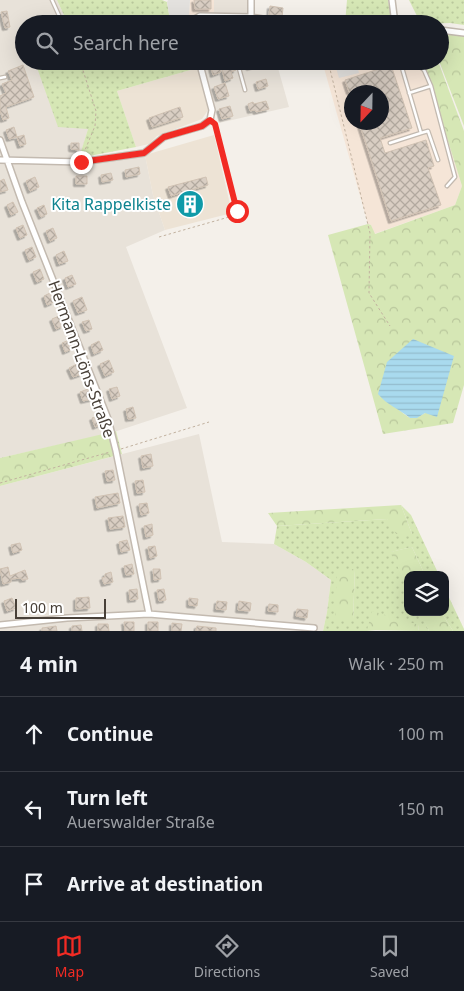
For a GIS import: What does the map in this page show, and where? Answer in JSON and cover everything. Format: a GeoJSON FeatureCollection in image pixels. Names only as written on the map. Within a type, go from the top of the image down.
{"type":"FeatureCollection","features":[{"type":"Feature","properties":{"kind":"street"},"geometry":{"type":"LineString","coordinates":[[251,0],[251,15]]}},
{"type":"Feature","properties":{"kind":"street"},"geometry":{"type":"LineString","coordinates":[[392,0],[394,15]]}},
{"type":"Feature","properties":{"kind":"street"},"geometry":{"type":"LineString","coordinates":[[449,31],[464,33]]}},
{"type":"Feature","properties":{"kind":"street"},"geometry":{"type":"LineString","coordinates":[[0,160],[81,162],[144,153],[164,137],[202,126],[210,120],[212,110],[201,70]]}},
{"type":"Feature","properties":{"kind":"street","name":"Hermann-Löns-Straße"},"geometry":{"type":"LineString","coordinates":[[0,140],[108,419],[149,614]]}},
{"type":"Feature","properties":{"kind":"street"},"geometry":{"type":"LineString","coordinates":[[0,625],[67,618],[149,614],[314,628]]}},
{"type":"Feature","properties":{"kind":"lane"},"geometry":{"type":"LineString","coordinates":[[52,0],[59,15]]}},
{"type":"Feature","properties":{"kind":"lane"},"geometry":{"type":"LineString","coordinates":[[240,70],[246,90]]}},
{"type":"Feature","properties":{"kind":"lane"},"geometry":{"type":"LineString","coordinates":[[403,70],[421,133]]}},
{"type":"Feature","properties":{"kind":"lane"},"geometry":{"type":"LineString","coordinates":[[424,70],[431,86],[456,177],[446,186]]}},
{"type":"Feature","properties":{"kind":"lane"},"geometry":{"type":"LineString","coordinates":[[0,78],[5,77]]}},
{"type":"Feature","properties":{"kind":"lane"},"geometry":{"type":"LineString","coordinates":[[410,93],[431,86]]}},
{"type":"Feature","properties":{"kind":"lane"},"geometry":{"type":"LineString","coordinates":[[390,143],[428,131],[438,160]]}},
{"type":"Feature","properties":{"kind":"path"},"geometry":{"type":"LineString","coordinates":[[81,162],[95,126],[96,111],[83,70]]}},
{"type":"Feature","properties":{"kind":"path"},"geometry":{"type":"LineString","coordinates":[[330,70],[370,233],[369,293],[390,326]]}},
{"type":"Feature","properties":{"kind":"path"},"geometry":{"type":"LineString","coordinates":[[159,237],[236,215],[237,211],[215,124],[210,120]]}},
{"type":"Feature","properties":{"kind":"path"},"geometry":{"type":"LineString","coordinates":[[0,483],[208,422]]}},
{"type":"Feature","properties":{"kind":"shaded area"},"geometry":{"type":"Polygon","coordinates":[[[0,0],[57,0],[64,15],[15,15],[15,70],[43,70],[88,129],[78,162],[145,155],[153,195],[165,230],[126,247],[187,408],[111,433],[0,458],[0,0]]]}},
{"type":"Feature","properties":{"kind":"shaded area"},"geometry":{"type":"Polygon","coordinates":[[[168,0],[190,0],[189,15],[169,15],[168,0]]]}},
{"type":"Feature","properties":{"kind":"shaded area"},"geometry":{"type":"Polygon","coordinates":[[[190,0],[214,0],[214,12],[189,15],[190,0]]]}},
{"type":"Feature","properties":{"kind":"shaded area"},"geometry":{"type":"Polygon","coordinates":[[[214,0],[248,0],[247,15],[189,15],[214,12],[214,0]]]}},
{"type":"Feature","properties":{"kind":"shaded area"},"geometry":{"type":"Polygon","coordinates":[[[190,70],[201,70],[208,110],[202,119],[157,136],[149,144],[136,147],[117,91],[190,70]]]}},
{"type":"Feature","properties":{"kind":"shaded area"},"geometry":{"type":"Polygon","coordinates":[[[204,70],[279,70],[289,107],[219,123],[204,70]]]}},
{"type":"Feature","properties":{"kind":"shaded area"},"geometry":{"type":"Polygon","coordinates":[[[325,70],[426,70],[462,186],[455,205],[374,234],[371,225],[368,224],[325,70]]]}},
{"type":"Feature","properties":{"kind":"shaded area"},"geometry":{"type":"Polygon","coordinates":[[[337,70],[358,70],[359,73],[339,78],[337,70]]]}},
{"type":"Feature","properties":{"kind":"shaded area"},"geometry":{"type":"Polygon","coordinates":[[[214,135],[232,213],[165,230],[153,195],[145,155],[214,135]]]}},
{"type":"Feature","properties":{"kind":"shaded area"},"geometry":{"type":"Polygon","coordinates":[[[199,434],[222,542],[274,544],[306,562],[331,580],[323,631],[0,631],[0,486],[199,434]]]}},
{"type":"Feature","properties":{"kind":"green space"},"geometry":{"type":"Polygon","coordinates":[[[57,0],[162,0],[167,2],[169,15],[64,15],[57,0]]]}},
{"type":"Feature","properties":{"kind":"green space"},"geometry":{"type":"Polygon","coordinates":[[[347,0],[388,0],[390,15],[346,15],[347,0]]]}},
{"type":"Feature","properties":{"kind":"green space"},"geometry":{"type":"Polygon","coordinates":[[[409,0],[464,0],[464,25],[449,23],[449,15],[416,15],[409,0]]]}},
{"type":"Feature","properties":{"kind":"green space"},"geometry":{"type":"Polygon","coordinates":[[[449,35],[464,35],[464,126],[442,70],[449,70],[449,35]]]}},
{"type":"Feature","properties":{"kind":"green space"},"geometry":{"type":"Polygon","coordinates":[[[38,70],[190,70],[117,91],[136,147],[79,158],[88,129],[58,127],[38,70]]]}},
{"type":"Feature","properties":{"kind":"green space"},"geometry":{"type":"Polygon","coordinates":[[[426,70],[441,70],[464,131],[464,385],[453,423],[383,434],[328,235],[368,224],[371,225],[375,234],[455,205],[462,186],[426,70]],[[454,356],[398,409],[411,418],[425,413],[454,356]]]}},
{"type":"Feature","properties":{"kind":"green space"},"geometry":{"type":"Polygon","coordinates":[[[116,431],[122,454],[0,486],[0,458],[116,431]]]}},
{"type":"Feature","properties":{"kind":"green space"},"geometry":{"type":"Polygon","coordinates":[[[401,505],[411,515],[437,571],[423,571],[412,547],[391,552],[404,579],[404,616],[422,616],[429,631],[418,631],[419,625],[367,631],[323,631],[331,580],[306,562],[274,544],[277,526],[387,519],[412,534],[401,505]],[[355,569],[336,619],[353,619],[355,569]]]}},
{"type":"Feature","properties":{"kind":"green space"},"geometry":{"type":"Polygon","coordinates":[[[401,505],[412,534],[396,534],[387,519],[277,526],[268,513],[401,505]]]}},
{"type":"Feature","properties":{"kind":"green space"},"geometry":{"type":"Polygon","coordinates":[[[412,547],[423,571],[404,571],[404,579],[390,552],[412,547]]]}},
{"type":"Feature","properties":{"kind":"green space"},"geometry":{"type":"Polygon","coordinates":[[[337,569],[355,569],[353,619],[335,619],[337,569]]]}},
{"type":"Feature","properties":{"kind":"green space"},"geometry":{"type":"Polygon","coordinates":[[[449,597],[464,629],[464,631],[453,631],[444,616],[449,616],[449,597]]]}},
{"type":"Feature","properties":{"kind":"green space"},"geometry":{"type":"Polygon","coordinates":[[[372,611],[419,625],[418,631],[367,630],[372,611]]]}},
{"type":"Feature","properties":{"kind":"green space"},"geometry":{"type":"Polygon","coordinates":[[[422,616],[444,616],[453,631],[429,631],[422,616]]]}},
{"type":"Feature","properties":{"kind":"water"},"geometry":{"type":"Polygon","coordinates":[[[413,339],[454,356],[437,417],[425,413],[417,418],[410,418],[378,394],[387,362],[413,339]]]}},
{"type":"Feature","properties":{"kind":"building"},"geometry":{"type":"Polygon","coordinates":[[[194,0],[211,0],[211,9],[195,9],[194,0]]]}},
{"type":"Feature","properties":{"kind":"building"},"geometry":{"type":"Polygon","coordinates":[[[270,6],[283,8],[282,15],[269,15],[270,6]]]}},
{"type":"Feature","properties":{"kind":"building"},"geometry":{"type":"Polygon","coordinates":[[[7,11],[10,27],[5,28],[1,12],[7,11]]]}},
{"type":"Feature","properties":{"kind":"building"},"geometry":{"type":"Polygon","coordinates":[[[15,68],[15,70],[25,70],[34,97],[6,107],[9,118],[3,120],[0,111],[0,96],[6,93],[2,84],[12,80],[8,71],[15,68]]]}},
{"type":"Feature","properties":{"kind":"building"},"geometry":{"type":"Polygon","coordinates":[[[212,70],[220,70],[221,72],[213,75],[212,70]]]}},
{"type":"Feature","properties":{"kind":"building"},"geometry":{"type":"Polygon","coordinates":[[[222,70],[236,70],[231,72],[233,78],[225,81],[222,70]]]}},
{"type":"Feature","properties":{"kind":"building"},"geometry":{"type":"Polygon","coordinates":[[[376,70],[393,70],[412,128],[380,138],[385,153],[426,140],[434,166],[428,168],[441,205],[391,221],[362,130],[389,130],[389,85],[347,85],[345,80],[376,70]]]}},
{"type":"Feature","properties":{"kind":"building"},"geometry":{"type":"Polygon","coordinates":[[[266,79],[268,86],[258,89],[256,82],[266,79]]]}},
{"type":"Feature","properties":{"kind":"building"},"geometry":{"type":"Polygon","coordinates":[[[225,83],[229,96],[218,99],[214,87],[225,83]]]}},
{"type":"Feature","properties":{"kind":"building"},"geometry":{"type":"Polygon","coordinates":[[[266,101],[269,109],[256,112],[255,110],[250,111],[248,104],[266,101]]]}},
{"type":"Feature","properties":{"kind":"building"},"geometry":{"type":"Polygon","coordinates":[[[230,106],[233,116],[222,119],[219,109],[230,106]]]}},
{"type":"Feature","properties":{"kind":"building"},"geometry":{"type":"Polygon","coordinates":[[[180,107],[183,117],[152,127],[149,118],[180,107]]]}},
{"type":"Feature","properties":{"kind":"building"},"geometry":{"type":"Polygon","coordinates":[[[14,127],[17,137],[9,139],[6,130],[14,127]]]}},
{"type":"Feature","properties":{"kind":"building"},"geometry":{"type":"Polygon","coordinates":[[[24,135],[26,144],[20,146],[17,137],[24,135]]]}},
{"type":"Feature","properties":{"kind":"building"},"geometry":{"type":"Polygon","coordinates":[[[71,143],[79,143],[79,150],[71,149],[71,143]]]}},
{"type":"Feature","properties":{"kind":"building"},"geometry":{"type":"Polygon","coordinates":[[[139,167],[140,174],[126,177],[125,170],[139,167]]]}},
{"type":"Feature","properties":{"kind":"building"},"geometry":{"type":"Polygon","coordinates":[[[111,173],[113,180],[102,182],[101,175],[111,173]]]}},
{"type":"Feature","properties":{"kind":"building"},"geometry":{"type":"Polygon","coordinates":[[[76,176],[87,176],[87,184],[76,184],[76,176]]]}},
{"type":"Feature","properties":{"kind":"building"},"geometry":{"type":"Polygon","coordinates":[[[35,177],[39,187],[30,191],[26,181],[35,177]]]}},
{"type":"Feature","properties":{"kind":"building","name":"Kita Rappelkiste"},"geometry":{"type":"Polygon","coordinates":[[[206,177],[208,185],[191,190],[195,213],[188,215],[183,192],[171,196],[168,187],[206,177]]]}},
{"type":"Feature","properties":{"kind":"building"},"geometry":{"type":"Polygon","coordinates":[[[4,179],[8,190],[0,192],[0,181],[4,179]]]}},
{"type":"Feature","properties":{"kind":"building"},"geometry":{"type":"Polygon","coordinates":[[[13,202],[18,212],[11,215],[7,205],[13,202]]]}},
{"type":"Feature","properties":{"kind":"building"},"geometry":{"type":"Polygon","coordinates":[[[44,205],[47,214],[41,217],[37,208],[44,205]]]}},
{"type":"Feature","properties":{"kind":"building"},"geometry":{"type":"Polygon","coordinates":[[[23,225],[27,235],[20,238],[16,228],[23,225]]]}},
{"type":"Feature","properties":{"kind":"building"},"geometry":{"type":"Polygon","coordinates":[[[53,228],[57,238],[50,241],[46,231],[53,228]]]}},
{"type":"Feature","properties":{"kind":"building"},"geometry":{"type":"Polygon","coordinates":[[[32,247],[36,257],[29,260],[25,250],[32,247]]]}},
{"type":"Feature","properties":{"kind":"building"},"geometry":{"type":"Polygon","coordinates":[[[64,251],[68,261],[59,264],[56,255],[64,251]]]}},
{"type":"Feature","properties":{"kind":"building"},"geometry":{"type":"Polygon","coordinates":[[[40,269],[44,279],[37,282],[33,272],[40,269]]]}},
{"type":"Feature","properties":{"kind":"building"},"geometry":{"type":"Polygon","coordinates":[[[72,275],[76,284],[68,287],[65,278],[72,275]]]}},
{"type":"Feature","properties":{"kind":"building"},"geometry":{"type":"Polygon","coordinates":[[[50,293],[54,302],[47,305],[44,296],[50,293]]]}},
{"type":"Feature","properties":{"kind":"building"},"geometry":{"type":"Polygon","coordinates":[[[82,297],[87,310],[78,313],[73,301],[82,297]]]}},
{"type":"Feature","properties":{"kind":"building"},"geometry":{"type":"Polygon","coordinates":[[[59,316],[63,326],[56,329],[52,319],[59,316]]]}},
{"type":"Feature","properties":{"kind":"building"},"geometry":{"type":"Polygon","coordinates":[[[89,320],[92,329],[86,331],[82,322],[89,320]]]}},
{"type":"Feature","properties":{"kind":"building"},"geometry":{"type":"Polygon","coordinates":[[[69,340],[72,349],[65,352],[62,343],[69,340]]]}},
{"type":"Feature","properties":{"kind":"building"},"geometry":{"type":"Polygon","coordinates":[[[99,341],[103,350],[94,354],[91,345],[99,341]]]}},
{"type":"Feature","properties":{"kind":"building"},"geometry":{"type":"Polygon","coordinates":[[[109,360],[114,372],[105,376],[100,364],[109,360]]]}},
{"type":"Feature","properties":{"kind":"building"},"geometry":{"type":"Polygon","coordinates":[[[77,364],[82,374],[73,377],[69,368],[77,364]]]}},
{"type":"Feature","properties":{"kind":"building"},"geometry":{"type":"Polygon","coordinates":[[[117,387],[120,396],[112,399],[109,389],[117,387]]]}},
{"type":"Feature","properties":{"kind":"building"},"geometry":{"type":"Polygon","coordinates":[[[88,389],[92,399],[83,401],[80,392],[88,389]]]}},
{"type":"Feature","properties":{"kind":"building"},"geometry":{"type":"Polygon","coordinates":[[[133,407],[136,418],[128,419],[126,409],[133,407]]]}},
{"type":"Feature","properties":{"kind":"building"},"geometry":{"type":"Polygon","coordinates":[[[99,416],[102,424],[95,427],[92,418],[99,416]]]}},
{"type":"Feature","properties":{"kind":"building"},"geometry":{"type":"Polygon","coordinates":[[[151,454],[153,466],[143,468],[141,456],[151,454]]]}},
{"type":"Feature","properties":{"kind":"building"},"geometry":{"type":"Polygon","coordinates":[[[113,470],[115,480],[107,481],[105,471],[113,470]]]}},
{"type":"Feature","properties":{"kind":"building"},"geometry":{"type":"Polygon","coordinates":[[[143,480],[145,492],[137,493],[135,481],[143,480]]]}},
{"type":"Feature","properties":{"kind":"building"},"geometry":{"type":"Polygon","coordinates":[[[118,493],[120,503],[97,508],[95,497],[118,493]]]}},
{"type":"Feature","properties":{"kind":"building"},"geometry":{"type":"Polygon","coordinates":[[[147,503],[149,513],[141,515],[139,504],[147,503]]]}},
{"type":"Feature","properties":{"kind":"building"},"geometry":{"type":"Polygon","coordinates":[[[123,516],[125,527],[110,529],[108,518],[123,516]]]}},
{"type":"Feature","properties":{"kind":"building"},"geometry":{"type":"Polygon","coordinates":[[[152,524],[153,535],[146,537],[144,526],[152,524]]]}},
{"type":"Feature","properties":{"kind":"building"},"geometry":{"type":"Polygon","coordinates":[[[127,540],[130,550],[121,552],[119,542],[127,540]]]}},
{"type":"Feature","properties":{"kind":"building"},"geometry":{"type":"Polygon","coordinates":[[[20,543],[22,550],[13,553],[11,545],[20,543]]]}},
{"type":"Feature","properties":{"kind":"building"},"geometry":{"type":"Polygon","coordinates":[[[155,546],[157,556],[150,558],[148,547],[155,546]]]}},
{"type":"Feature","properties":{"kind":"building"},"geometry":{"type":"Polygon","coordinates":[[[132,564],[134,574],[126,575],[124,566],[132,564]]]}},
{"type":"Feature","properties":{"kind":"building"},"geometry":{"type":"Polygon","coordinates":[[[8,567],[10,576],[25,570],[28,579],[11,579],[11,582],[3,584],[0,569],[8,567]]]}},
{"type":"Feature","properties":{"kind":"building"},"geometry":{"type":"Polygon","coordinates":[[[153,569],[160,569],[161,579],[154,580],[153,569]]]}},
{"type":"Feature","properties":{"kind":"building"},"geometry":{"type":"Polygon","coordinates":[[[111,572],[113,582],[104,584],[102,578],[105,577],[105,574],[111,572]]]}},
{"type":"Feature","properties":{"kind":"building"},"geometry":{"type":"Polygon","coordinates":[[[137,589],[138,599],[130,600],[129,590],[137,589]]]}},
{"type":"Feature","properties":{"kind":"building"},"geometry":{"type":"Polygon","coordinates":[[[164,589],[166,600],[159,601],[157,590],[164,589]]]}},
{"type":"Feature","properties":{"kind":"building"},"geometry":{"type":"Polygon","coordinates":[[[89,597],[90,608],[76,609],[76,598],[89,597]]]}},
{"type":"Feature","properties":{"kind":"building"},"geometry":{"type":"Polygon","coordinates":[[[12,598],[16,608],[7,611],[4,601],[12,598]]]}},
{"type":"Feature","properties":{"kind":"building"},"geometry":{"type":"Polygon","coordinates":[[[189,598],[198,599],[197,606],[189,605],[189,598]]]}},
{"type":"Feature","properties":{"kind":"building"},"geometry":{"type":"Polygon","coordinates":[[[217,601],[227,602],[226,610],[216,609],[217,601]]]}},
{"type":"Feature","properties":{"kind":"building"},"geometry":{"type":"Polygon","coordinates":[[[239,601],[251,603],[250,611],[238,610],[239,601]]]}},
{"type":"Feature","properties":{"kind":"building"},"geometry":{"type":"Polygon","coordinates":[[[269,604],[278,605],[278,612],[268,611],[269,604]]]}},
{"type":"Feature","properties":{"kind":"building"},"geometry":{"type":"Polygon","coordinates":[[[297,609],[308,610],[307,618],[296,616],[297,609]]]}},
{"type":"Feature","properties":{"kind":"building"},"geometry":{"type":"Polygon","coordinates":[[[124,622],[134,622],[134,631],[125,631],[124,622]]]}},
{"type":"Feature","properties":{"kind":"building"},"geometry":{"type":"Polygon","coordinates":[[[148,622],[158,622],[158,631],[148,631],[148,622]]]}},
{"type":"Feature","properties":{"kind":"building"},"geometry":{"type":"Polygon","coordinates":[[[172,623],[182,624],[181,631],[172,631],[172,623]]]}},
{"type":"Feature","properties":{"kind":"building"},"geometry":{"type":"Polygon","coordinates":[[[98,624],[108,624],[109,631],[98,631],[98,624]]]}},
{"type":"Feature","properties":{"kind":"building"},"geometry":{"type":"Polygon","coordinates":[[[81,625],[82,631],[72,631],[72,626],[81,625]]]}},
{"type":"Feature","properties":{"kind":"building"},"geometry":{"type":"Polygon","coordinates":[[[56,626],[57,631],[42,631],[42,628],[56,626]]]}},
{"type":"Feature","properties":{"kind":"building"},"geometry":{"type":"Polygon","coordinates":[[[197,626],[216,628],[216,631],[196,631],[197,626]]]}},
{"type":"Feature","properties":{"kind":"place","name":"Kita Rappelkiste"},"geometry":{"type":"Point","coordinates":[190,204]}},
{"type":"Feature","properties":{"kind":"route"},"geometry":{"type":"LineString","coordinates":[[81,162],[144,153],[164,137],[202,126],[210,120],[215,124],[237,211]]}}]}
